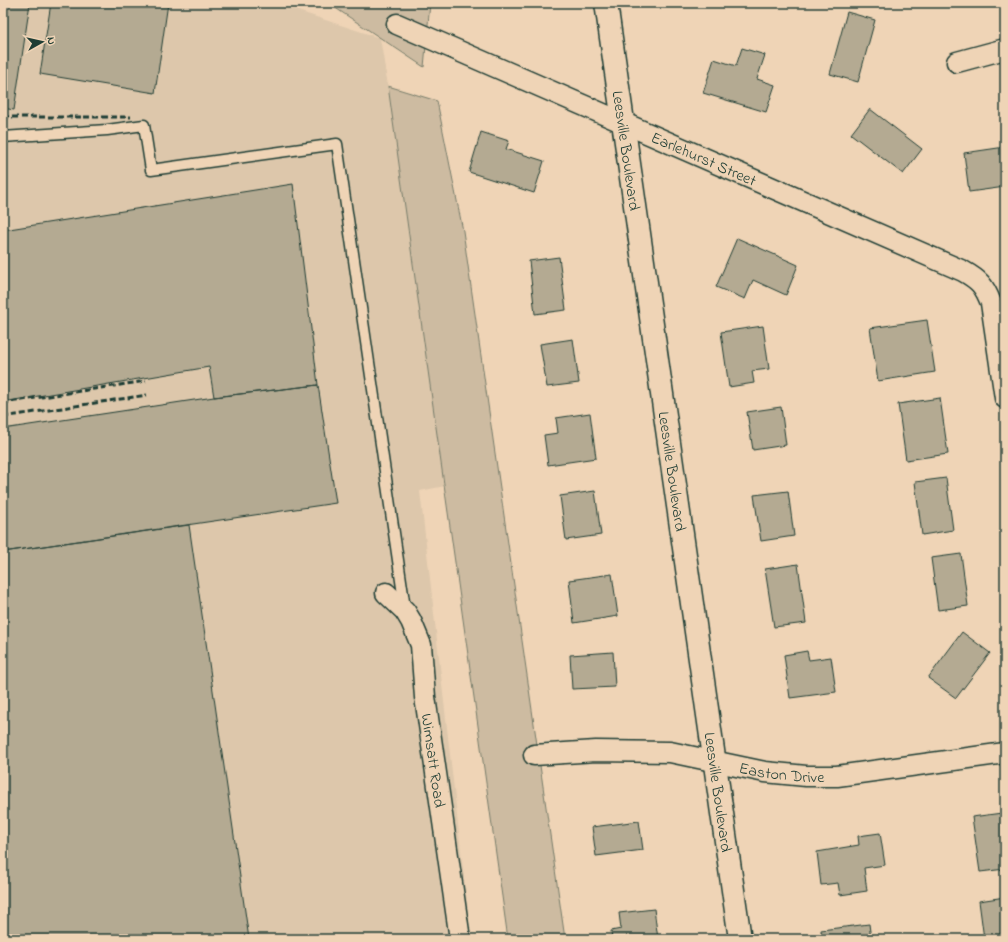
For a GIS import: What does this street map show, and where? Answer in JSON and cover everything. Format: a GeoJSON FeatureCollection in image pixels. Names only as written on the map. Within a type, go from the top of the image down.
{"type":"FeatureCollection","features":[{"type":"Feature","properties":{"kind":"street","name":"Leesville Boulevard"},"geometry":{"type":"LineString","coordinates":[[606,3],[740,939]]}},
{"type":"Feature","properties":{"kind":"street","name":"Earlehurst Street"},"geometry":{"type":"LineString","coordinates":[[397,24],[963,271],[977,279],[985,288],[991,303],[1005,398]]}},
{"type":"Feature","properties":{"kind":"street"},"geometry":{"type":"LineString","coordinates":[[957,62],[1005,49]]}},
{"type":"Feature","properties":{"kind":"street","name":"Wimsatt Road"},"geometry":{"type":"LineString","coordinates":[[386,593],[405,611],[421,645],[425,697],[460,939]]}},
{"type":"Feature","properties":{"kind":"street","name":"Easton Drive"},"geometry":{"type":"LineString","coordinates":[[534,755],[596,751],[670,752],[765,772],[806,776],[837,776],[1005,753]]}},
{"type":"Feature","properties":{"kind":"lane"},"geometry":{"type":"LineString","coordinates":[[3,137],[107,130],[144,125],[151,170],[337,144],[405,611]]}},
{"type":"Feature","properties":{"kind":"shaded area"},"geometry":{"type":"Polygon","coordinates":[[[3,3],[291,3],[292,9],[380,38],[445,486],[420,491],[471,939],[3,939],[3,3]]]}},
{"type":"Feature","properties":{"kind":"shaded area"},"geometry":{"type":"Polygon","coordinates":[[[328,3],[430,3],[424,67],[328,3]]]}},
{"type":"Feature","properties":{"kind":"shaded area"},"geometry":{"type":"Polygon","coordinates":[[[388,86],[437,101],[463,231],[565,939],[508,939],[388,86]]]}},
{"type":"Feature","properties":{"kind":"building"},"geometry":{"type":"Polygon","coordinates":[[[3,3],[30,3],[14,110],[3,108],[3,3]]]}},
{"type":"Feature","properties":{"kind":"building"},"geometry":{"type":"Polygon","coordinates":[[[51,3],[168,3],[155,93],[40,74],[51,3]]]}},
{"type":"Feature","properties":{"kind":"building"},"geometry":{"type":"Polygon","coordinates":[[[847,12],[875,20],[858,82],[830,74],[847,12]]]}},
{"type":"Feature","properties":{"kind":"building"},"geometry":{"type":"Polygon","coordinates":[[[742,48],[765,55],[757,79],[775,85],[766,112],[703,93],[714,59],[736,66],[742,48]]]}},
{"type":"Feature","properties":{"kind":"building"},"geometry":{"type":"Polygon","coordinates":[[[870,109],[922,149],[903,174],[851,134],[870,109]]]}},
{"type":"Feature","properties":{"kind":"building"},"geometry":{"type":"Polygon","coordinates":[[[481,132],[509,141],[506,149],[544,161],[534,193],[469,172],[481,132]]]}},
{"type":"Feature","properties":{"kind":"building"},"geometry":{"type":"Polygon","coordinates":[[[1005,147],[1005,187],[969,192],[964,153],[1005,147]]]}},
{"type":"Feature","properties":{"kind":"building"},"geometry":{"type":"Polygon","coordinates":[[[293,184],[318,385],[214,397],[209,367],[3,402],[3,230],[293,184]]]}},
{"type":"Feature","properties":{"kind":"building"},"geometry":{"type":"Polygon","coordinates":[[[737,238],[798,265],[786,295],[753,280],[745,299],[716,287],[737,238]]]}},
{"type":"Feature","properties":{"kind":"building"},"geometry":{"type":"Polygon","coordinates":[[[559,257],[566,310],[535,314],[529,261],[559,257]]]}},
{"type":"Feature","properties":{"kind":"building"},"geometry":{"type":"Polygon","coordinates":[[[927,320],[935,372],[878,381],[870,328],[927,320]]]}},
{"type":"Feature","properties":{"kind":"building"},"geometry":{"type":"Polygon","coordinates":[[[763,326],[769,369],[752,371],[754,383],[729,387],[721,332],[763,326]]]}},
{"type":"Feature","properties":{"kind":"building"},"geometry":{"type":"Polygon","coordinates":[[[573,339],[579,383],[547,387],[540,344],[573,339]]]}},
{"type":"Feature","properties":{"kind":"building"},"geometry":{"type":"Polygon","coordinates":[[[318,385],[336,503],[3,552],[3,429],[214,397],[318,385]]]}},
{"type":"Feature","properties":{"kind":"building"},"geometry":{"type":"Polygon","coordinates":[[[940,398],[948,454],[906,460],[898,404],[940,398]]]}},
{"type":"Feature","properties":{"kind":"building"},"geometry":{"type":"Polygon","coordinates":[[[781,407],[786,445],[753,450],[747,412],[781,407]]]}},
{"type":"Feature","properties":{"kind":"building"},"geometry":{"type":"Polygon","coordinates":[[[590,413],[596,458],[548,465],[544,435],[558,433],[556,418],[590,413]]]}},
{"type":"Feature","properties":{"kind":"building"},"geometry":{"type":"Polygon","coordinates":[[[946,478],[953,530],[922,535],[915,482],[946,478]]]}},
{"type":"Feature","properties":{"kind":"building"},"geometry":{"type":"Polygon","coordinates":[[[595,491],[601,535],[566,540],[560,496],[595,491]]]}},
{"type":"Feature","properties":{"kind":"building"},"geometry":{"type":"Polygon","coordinates":[[[788,491],[794,536],[761,541],[754,495],[788,491]]]}},
{"type":"Feature","properties":{"kind":"building"},"geometry":{"type":"Polygon","coordinates":[[[189,525],[249,939],[3,939],[3,552],[189,525]]]}},
{"type":"Feature","properties":{"kind":"building"},"geometry":{"type":"Polygon","coordinates":[[[961,554],[968,606],[938,610],[931,558],[961,554]]]}},
{"type":"Feature","properties":{"kind":"building"},"geometry":{"type":"Polygon","coordinates":[[[798,564],[806,623],[774,627],[765,569],[798,564]]]}},
{"type":"Feature","properties":{"kind":"building"},"geometry":{"type":"Polygon","coordinates":[[[612,574],[618,616],[574,623],[569,580],[612,574]]]}},
{"type":"Feature","properties":{"kind":"building"},"geometry":{"type":"Polygon","coordinates":[[[962,632],[990,653],[956,698],[928,678],[962,632]]]}},
{"type":"Feature","properties":{"kind":"building"},"geometry":{"type":"Polygon","coordinates":[[[807,651],[809,660],[831,657],[836,692],[790,698],[784,655],[807,651]]]}},
{"type":"Feature","properties":{"kind":"building"},"geometry":{"type":"Polygon","coordinates":[[[613,652],[615,687],[572,689],[570,655],[613,652]]]}},
{"type":"Feature","properties":{"kind":"building"},"geometry":{"type":"Polygon","coordinates":[[[1002,813],[1005,834],[1005,869],[980,872],[972,817],[1002,813]]]}},
{"type":"Feature","properties":{"kind":"building"},"geometry":{"type":"Polygon","coordinates":[[[639,821],[643,850],[596,856],[592,827],[639,821]]]}},
{"type":"Feature","properties":{"kind":"building"},"geometry":{"type":"Polygon","coordinates":[[[880,833],[885,865],[864,868],[867,891],[840,895],[838,883],[821,885],[817,852],[859,845],[858,836],[880,833]]]}},
{"type":"Feature","properties":{"kind":"building"},"geometry":{"type":"Polygon","coordinates":[[[1005,897],[1005,939],[984,939],[979,901],[1005,897]]]}},
{"type":"Feature","properties":{"kind":"building"},"geometry":{"type":"Polygon","coordinates":[[[654,909],[658,939],[612,939],[611,931],[621,929],[619,913],[654,909]]]}},
{"type":"Feature","properties":{"kind":"building"},"geometry":{"type":"Polygon","coordinates":[[[869,924],[871,939],[822,939],[821,930],[869,924]]]}},
{"type":"Feature","properties":{"kind":"railway"},"geometry":{"type":"LineString","coordinates":[[3,117],[131,117]]}},
{"type":"Feature","properties":{"kind":"railway"},"geometry":{"type":"LineString","coordinates":[[3,403],[146,381]]}},
{"type":"Feature","properties":{"kind":"railway"},"geometry":{"type":"LineString","coordinates":[[3,417],[147,395]]}}]}
